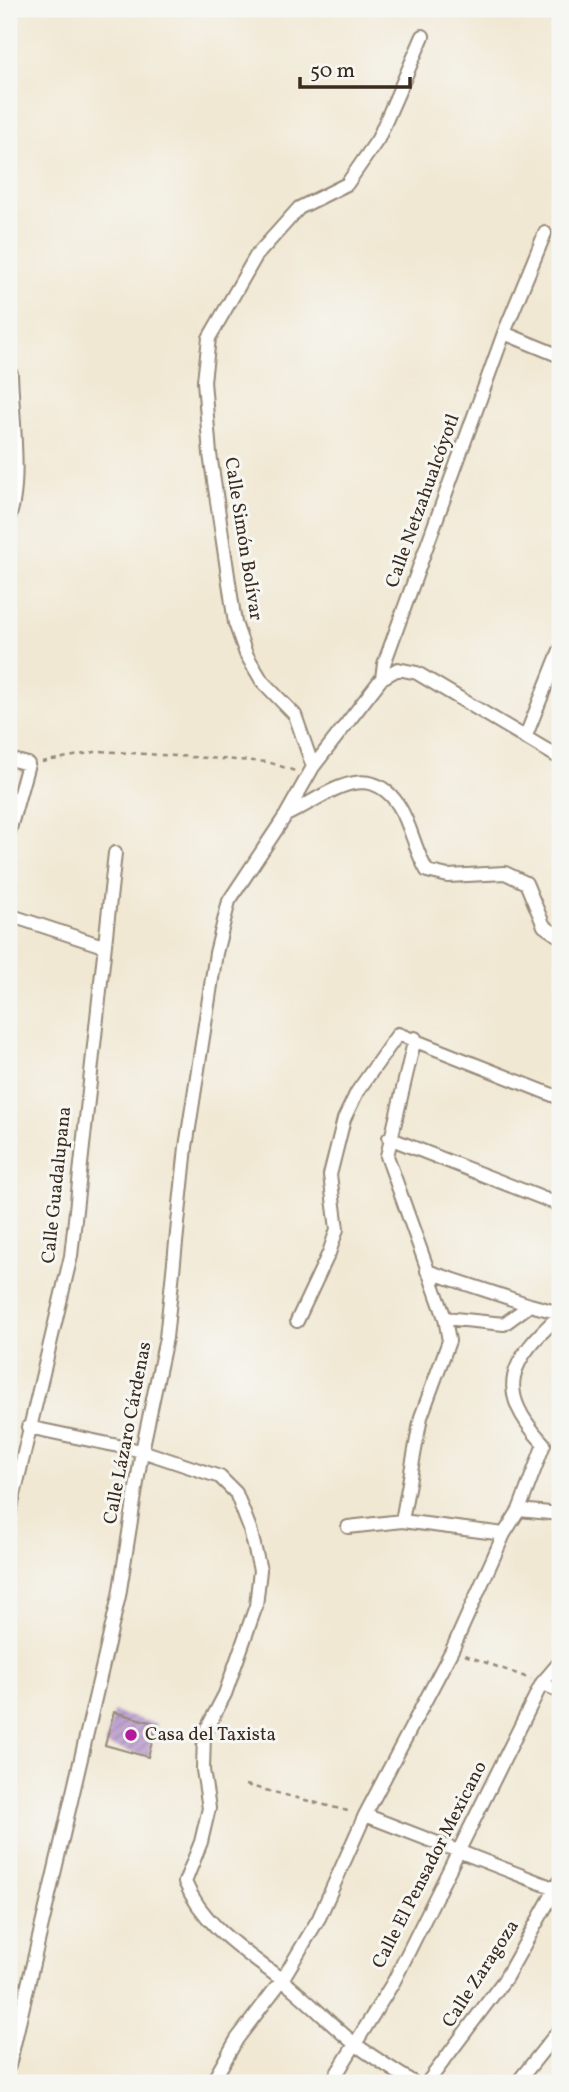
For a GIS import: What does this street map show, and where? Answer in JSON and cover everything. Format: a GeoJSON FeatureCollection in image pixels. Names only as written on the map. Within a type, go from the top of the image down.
{"type":"FeatureCollection","features":[{"type":"Feature","properties":{"kind":"street","name":"Calle Simón Bolívar"},"geometry":{"type":"LineString","coordinates":[[310,771],[295,715],[262,681],[246,654],[235,623],[210,453],[204,381],[209,338],[256,256],[299,208],[348,184],[377,139],[422,36]]}},
{"type":"Feature","properties":{"kind":"street","name":"Calle Netzahualcóyotl"},"geometry":{"type":"LineString","coordinates":[[310,771],[382,678],[384,664],[504,334],[545,233]]}},
{"type":"Feature","properties":{"kind":"street"},"geometry":{"type":"LineString","coordinates":[[504,334],[560,356]]}},
{"type":"Feature","properties":{"kind":"street"},"geometry":{"type":"LineString","coordinates":[[9,517],[13,508],[11,374]]}},
{"type":"Feature","properties":{"kind":"street"},"geometry":{"type":"LineString","coordinates":[[525,738],[557,664],[560,650]]}},
{"type":"Feature","properties":{"kind":"street"},"geometry":{"type":"LineString","coordinates":[[382,678],[398,669],[417,673],[560,758]]}},
{"type":"Feature","properties":{"kind":"street"},"geometry":{"type":"LineString","coordinates":[[9,759],[28,764],[9,832]]}},
{"type":"Feature","properties":{"kind":"street","name":"Calle Lázaro Cárdenas"},"geometry":{"type":"LineString","coordinates":[[9,2066],[12,2038],[119,1596],[142,1451],[166,1338],[186,1147],[216,953],[229,901],[286,815],[310,771]]}},
{"type":"Feature","properties":{"kind":"street"},"geometry":{"type":"LineString","coordinates":[[286,815],[346,784],[364,780],[375,784],[399,806],[427,871],[448,876],[505,873],[526,883],[544,926],[560,937]]}},
{"type":"Feature","properties":{"kind":"street","name":"Calle Guadalupana"},"geometry":{"type":"LineString","coordinates":[[9,1516],[28,1427],[71,1256],[114,853]]}},
{"type":"Feature","properties":{"kind":"street"},"geometry":{"type":"LineString","coordinates":[[9,915],[103,946]]}},
{"type":"Feature","properties":{"kind":"street"},"geometry":{"type":"LineString","coordinates":[[297,1321],[329,1253],[337,1229],[330,1175],[344,1119],[358,1092],[398,1034],[415,1038],[560,1098]]}},
{"type":"Feature","properties":{"kind":"street"},"geometry":{"type":"LineString","coordinates":[[402,1521],[421,1417],[449,1341],[445,1318],[387,1156],[389,1138],[415,1038]]}},
{"type":"Feature","properties":{"kind":"street"},"geometry":{"type":"LineString","coordinates":[[389,1138],[560,1205]]}},
{"type":"Feature","properties":{"kind":"street"},"geometry":{"type":"LineString","coordinates":[[212,2083],[237,2039],[282,1980],[319,1918],[365,1815],[452,1650],[504,1534],[519,1510],[544,1444],[519,1411],[512,1380],[520,1357],[560,1314],[427,1271]]}},
{"type":"Feature","properties":{"kind":"street"},"geometry":{"type":"LineString","coordinates":[[445,1318],[504,1324],[530,1305]]}},
{"type":"Feature","properties":{"kind":"street"},"geometry":{"type":"LineString","coordinates":[[28,1427],[142,1451],[220,1477],[236,1493],[250,1529],[260,1570],[256,1606],[225,1694],[204,1734],[203,1770],[209,1808],[201,1842],[185,1882],[193,1901],[206,1917],[246,1954],[282,1980],[356,2044],[414,2083]]}},
{"type":"Feature","properties":{"kind":"street"},"geometry":{"type":"LineString","coordinates":[[519,1510],[560,1514]]}},
{"type":"Feature","properties":{"kind":"street"},"geometry":{"type":"LineString","coordinates":[[348,1527],[402,1521],[504,1534]]}},
{"type":"Feature","properties":{"kind":"street","name":"Calle El Pensador Mexicano"},"geometry":{"type":"LineString","coordinates":[[331,2083],[394,1980],[542,1683],[560,1662]]}},
{"type":"Feature","properties":{"kind":"street"},"geometry":{"type":"LineString","coordinates":[[542,1683],[560,1692]]}},
{"type":"Feature","properties":{"kind":"street"},"geometry":{"type":"LineString","coordinates":[[365,1815],[558,1885]]}},
{"type":"Feature","properties":{"kind":"street","name":"Calle Zaragoza"},"geometry":{"type":"LineString","coordinates":[[427,2083],[505,1979],[558,1885]]}},
{"type":"Feature","properties":{"kind":"street"},"geometry":{"type":"LineString","coordinates":[[517,2083],[560,2029]]}},
{"type":"Feature","properties":{"kind":"path"},"geometry":{"type":"LineString","coordinates":[[28,764],[100,751],[268,762],[310,771]]}},
{"type":"Feature","properties":{"kind":"path"},"geometry":{"type":"LineString","coordinates":[[452,1650],[542,1683]]}},
{"type":"Feature","properties":{"kind":"path"},"geometry":{"type":"LineString","coordinates":[[246,1785],[365,1815]]}},
{"type":"Feature","properties":{"kind":"building","name":"Casa del Taxista"},"geometry":{"type":"Polygon","coordinates":[[[114,1712],[157,1724],[148,1757],[105,1745],[114,1712]]]}},
{"type":"Feature","properties":{"kind":"place","name":"Casa del Taxista"},"geometry":{"type":"Point","coordinates":[131,1735]}}]}
